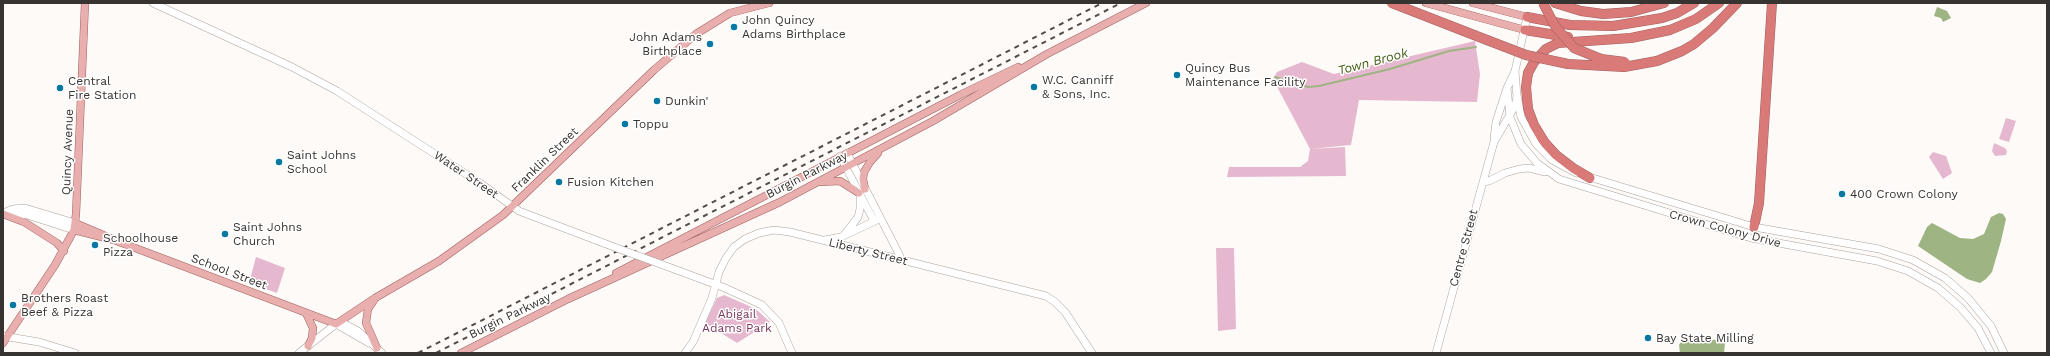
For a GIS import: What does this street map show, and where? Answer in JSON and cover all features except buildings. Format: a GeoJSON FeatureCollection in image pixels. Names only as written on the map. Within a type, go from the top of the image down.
{"type":"FeatureCollection","features":[{"type":"Feature","properties":{"kind":"highway"},"geometry":{"type":"LineString","coordinates":[[1392,3],[1526,55],[1574,65],[1624,67],[1656,61],[1694,44],[1708,33],[1735,5]]}},
{"type":"Feature","properties":{"kind":"highway"},"geometry":{"type":"LineString","coordinates":[[1543,3],[1551,21],[1561,34],[1571,45],[1582,53],[1611,61],[1656,61]]}},
{"type":"Feature","properties":{"kind":"highway"},"geometry":{"type":"LineString","coordinates":[[1555,3],[1581,11],[1603,14],[1631,12],[1664,3]]}},
{"type":"Feature","properties":{"kind":"highway"},"geometry":{"type":"LineString","coordinates":[[1527,17],[1570,25],[1613,26],[1662,18],[1677,13],[1694,3]]}},
{"type":"Feature","properties":{"kind":"highway"},"geometry":{"type":"LineString","coordinates":[[1590,178],[1564,161],[1545,143],[1529,114],[1526,87],[1532,65],[1546,49],[1563,42],[1626,39],[1658,33],[1685,24],[1709,11],[1719,3]]}},
{"type":"Feature","properties":{"kind":"highway"},"geometry":{"type":"LineString","coordinates":[[1754,227],[1759,203],[1772,3]]}},
{"type":"Feature","properties":{"kind":"highway"},"geometry":{"type":"LineString","coordinates":[[1525,30],[1550,35],[1597,40]]}},
{"type":"Feature","properties":{"kind":"main road","name":"Quincy Avenue"},"geometry":{"type":"LineString","coordinates":[[74,226],[85,3]]}},
{"type":"Feature","properties":{"kind":"main road","name":"Franklin Street"},"geometry":{"type":"LineString","coordinates":[[336,324],[375,298],[439,261],[498,219],[657,67],[680,47],[725,15],[758,4],[769,3]]}},
{"type":"Feature","properties":{"kind":"main road","name":"Burgin Parkway"},"geometry":{"type":"LineString","coordinates":[[461,353],[568,299],[653,252],[962,94],[1047,54],[1146,3]]}},
{"type":"Feature","properties":{"kind":"main road"},"geometry":{"type":"LineString","coordinates":[[1426,3],[1525,30]]}},
{"type":"Feature","properties":{"kind":"main road"},"geometry":{"type":"LineString","coordinates":[[1473,3],[1527,17]]}},
{"type":"Feature","properties":{"kind":"main road","name":"Burgin Parkway"},"geometry":{"type":"LineString","coordinates":[[568,299],[749,217],[806,188],[953,110],[1047,54]]}},
{"type":"Feature","properties":{"kind":"main road"},"geometry":{"type":"LineString","coordinates":[[806,188],[824,182],[837,181],[862,191],[866,169],[873,158],[886,146]]}},
{"type":"Feature","properties":{"kind":"main road"},"geometry":{"type":"LineString","coordinates":[[3,214],[24,222],[58,243],[64,251]]}},
{"type":"Feature","properties":{"kind":"main road","name":"School Street"},"geometry":{"type":"LineString","coordinates":[[74,226],[336,324]]}},
{"type":"Feature","properties":{"kind":"main road"},"geometry":{"type":"LineString","coordinates":[[4,338],[64,251],[74,226]]}},
{"type":"Feature","properties":{"kind":"main road"},"geometry":{"type":"LineString","coordinates":[[375,298],[368,309],[366,323],[379,350]]}},
{"type":"Feature","properties":{"kind":"main road"},"geometry":{"type":"LineString","coordinates":[[306,312],[314,328],[312,338],[308,346]]}},
{"type":"Feature","properties":{"kind":"street","name":"Water Street"},"geometry":{"type":"LineString","coordinates":[[153,3],[292,67],[337,91],[480,183],[512,207],[528,215],[716,284],[754,301],[770,312],[781,328],[792,353]]}},
{"type":"Feature","properties":{"kind":"street","name":"Centre Street"},"geometry":{"type":"LineString","coordinates":[[1436,353],[1494,142],[1498,116],[1507,88],[1515,71],[1527,17]]}},
{"type":"Feature","properties":{"kind":"street","name":"Centre Street"},"geometry":{"type":"LineString","coordinates":[[1494,142],[1510,112],[1516,90],[1515,71]]}},
{"type":"Feature","properties":{"kind":"street","name":"Crown Colony Drive"},"geometry":{"type":"LineString","coordinates":[[1507,88],[1510,112],[1516,135],[1526,151],[1537,163],[1550,173],[1581,187],[1746,237],[1872,260],[1908,271],[1938,288],[1960,307],[1978,328],[1991,353]]}},
{"type":"Feature","properties":{"kind":"street","name":"Crown Colony Drive"},"geometry":{"type":"LineString","coordinates":[[1516,90],[1521,117],[1532,139],[1547,157],[1567,169],[1590,178],[1754,227],[1879,249],[1924,265],[1950,281],[1972,302],[1991,326],[2004,353]]}},
{"type":"Feature","properties":{"kind":"street"},"geometry":{"type":"LineString","coordinates":[[1498,116],[1510,112],[1521,117]]}},
{"type":"Feature","properties":{"kind":"street"},"geometry":{"type":"LineString","coordinates":[[843,155],[877,220],[901,260]]}},
{"type":"Feature","properties":{"kind":"street"},"geometry":{"type":"LineString","coordinates":[[1483,182],[1519,169],[1534,169],[1550,173]]}},
{"type":"Feature","properties":{"kind":"street"},"geometry":{"type":"LineString","coordinates":[[841,237],[854,224],[859,213],[862,191]]}},
{"type":"Feature","properties":{"kind":"street"},"geometry":{"type":"LineString","coordinates":[[3,214],[27,215],[74,226]]}},
{"type":"Feature","properties":{"kind":"street"},"geometry":{"type":"LineString","coordinates":[[817,239],[826,240],[841,237],[877,220]]}},
{"type":"Feature","properties":{"kind":"street","name":"Liberty Street"},"geometry":{"type":"LineString","coordinates":[[685,353],[693,342],[726,257],[738,244],[754,235],[779,230],[1046,296],[1055,302],[1065,312],[1092,353]]}},
{"type":"Feature","properties":{"kind":"street"},"geometry":{"type":"LineString","coordinates":[[299,353],[336,324]]}},
{"type":"Feature","properties":{"kind":"street","name":"School Street"},"geometry":{"type":"LineString","coordinates":[[336,324],[352,327],[362,333],[379,350]]}},
{"type":"Feature","properties":{"kind":"street"},"geometry":{"type":"LineString","coordinates":[[4,338],[50,344],[75,353]]}},
{"type":"Feature","properties":{"kind":"green space"},"geometry":{"type":"Polygon","coordinates":[[[1475,41],[1480,74],[1477,102],[1359,100],[1351,145],[1310,149],[1273,79],[1277,72],[1302,62],[1334,74],[1475,41]]]}},
{"type":"Feature","properties":{"kind":"green space"},"geometry":{"type":"Polygon","coordinates":[[[2006,118],[2016,121],[2009,142],[1999,139],[2006,118]]]}},
{"type":"Feature","properties":{"kind":"green space"},"geometry":{"type":"Polygon","coordinates":[[[1994,143],[2005,148],[2007,151],[2006,155],[1995,156],[1992,151],[1994,143]]]}},
{"type":"Feature","properties":{"kind":"green space"},"geometry":{"type":"Polygon","coordinates":[[[1345,147],[1346,176],[1227,177],[1229,167],[1300,167],[1308,161],[1310,149],[1345,147]]]}},
{"type":"Feature","properties":{"kind":"green space"},"geometry":{"type":"Polygon","coordinates":[[[1933,152],[1946,156],[1952,173],[1943,179],[1929,157],[1933,152]]]}},
{"type":"Feature","properties":{"kind":"green space"},"geometry":{"type":"Polygon","coordinates":[[[1216,248],[1234,248],[1236,329],[1218,331],[1216,248]]]}},
{"type":"Feature","properties":{"kind":"green space"},"geometry":{"type":"Polygon","coordinates":[[[256,257],[285,268],[277,293],[249,283],[256,257]]]}},
{"type":"Feature","properties":{"kind":"green space","name":"Abigail Adams Park"},"geometry":{"type":"Polygon","coordinates":[[[724,295],[756,309],[770,322],[737,343],[705,323],[717,298],[724,295]]]}},
{"type":"Feature","properties":{"kind":"shaded area"},"geometry":{"type":"Polygon","coordinates":[[[1937,7],[1947,11],[1951,18],[1943,22],[1941,18],[1934,16],[1937,7]]]}},
{"type":"Feature","properties":{"kind":"shaded area"},"geometry":{"type":"Polygon","coordinates":[[[1999,213],[2003,214],[2006,219],[2001,241],[1992,272],[1980,283],[1967,279],[1918,246],[1927,227],[1932,223],[1960,238],[1973,239],[1984,234],[1991,217],[1999,213]]]}},
{"type":"Feature","properties":{"kind":"shaded area"},"geometry":{"type":"Polygon","coordinates":[[[1683,339],[1722,340],[1725,343],[1724,353],[1680,353],[1679,345],[1683,339]]]}},
{"type":"Feature","properties":{"kind":"waterway","name":"Town Brook"},"geometry":{"type":"LineString","coordinates":[[1275,77],[1308,87],[1319,86],[1390,69],[1449,51],[1476,47]]}},
{"type":"Feature","properties":{"kind":"railway"},"geometry":{"type":"LineString","coordinates":[[418,353],[1102,3]]}},
{"type":"Feature","properties":{"kind":"railway"},"geometry":{"type":"LineString","coordinates":[[436,353],[1121,3]]}},
{"type":"Feature","properties":{"kind":"place","name":"John Quincy Adams Birthplace"},"geometry":{"type":"Point","coordinates":[734,27]}},
{"type":"Feature","properties":{"kind":"place","name":"John Adams Birthplace"},"geometry":{"type":"Point","coordinates":[710,44]}},
{"type":"Feature","properties":{"kind":"place","name":"Quincy Bus Maintenance Facility"},"geometry":{"type":"Point","coordinates":[1177,75]}},
{"type":"Feature","properties":{"kind":"place","name":"W.C. Canniff & Sons, Inc."},"geometry":{"type":"Point","coordinates":[1034,87]}},
{"type":"Feature","properties":{"kind":"place","name":"Central Fire Station"},"geometry":{"type":"Point","coordinates":[60,88]}},
{"type":"Feature","properties":{"kind":"place","name":"Dunkin'"},"geometry":{"type":"Point","coordinates":[657,101]}},
{"type":"Feature","properties":{"kind":"place","name":"Toppu"},"geometry":{"type":"Point","coordinates":[625,124]}},
{"type":"Feature","properties":{"kind":"place","name":"Saint Johns School"},"geometry":{"type":"Point","coordinates":[279,162]}},
{"type":"Feature","properties":{"kind":"place","name":"Fusion Kitchen"},"geometry":{"type":"Point","coordinates":[559,182]}},
{"type":"Feature","properties":{"kind":"place","name":"400 Crown Colony"},"geometry":{"type":"Point","coordinates":[1842,194]}},
{"type":"Feature","properties":{"kind":"place","name":"Saint Johns Church"},"geometry":{"type":"Point","coordinates":[225,234]}},
{"type":"Feature","properties":{"kind":"place","name":"Schoolhouse Pizza"},"geometry":{"type":"Point","coordinates":[95,245]}},
{"type":"Feature","properties":{"kind":"place","name":"Brothers Roast Beef & Pizza"},"geometry":{"type":"Point","coordinates":[13,305]}},
{"type":"Feature","properties":{"kind":"place","name":"Bay State Milling"},"geometry":{"type":"Point","coordinates":[1648,338]}}]}
